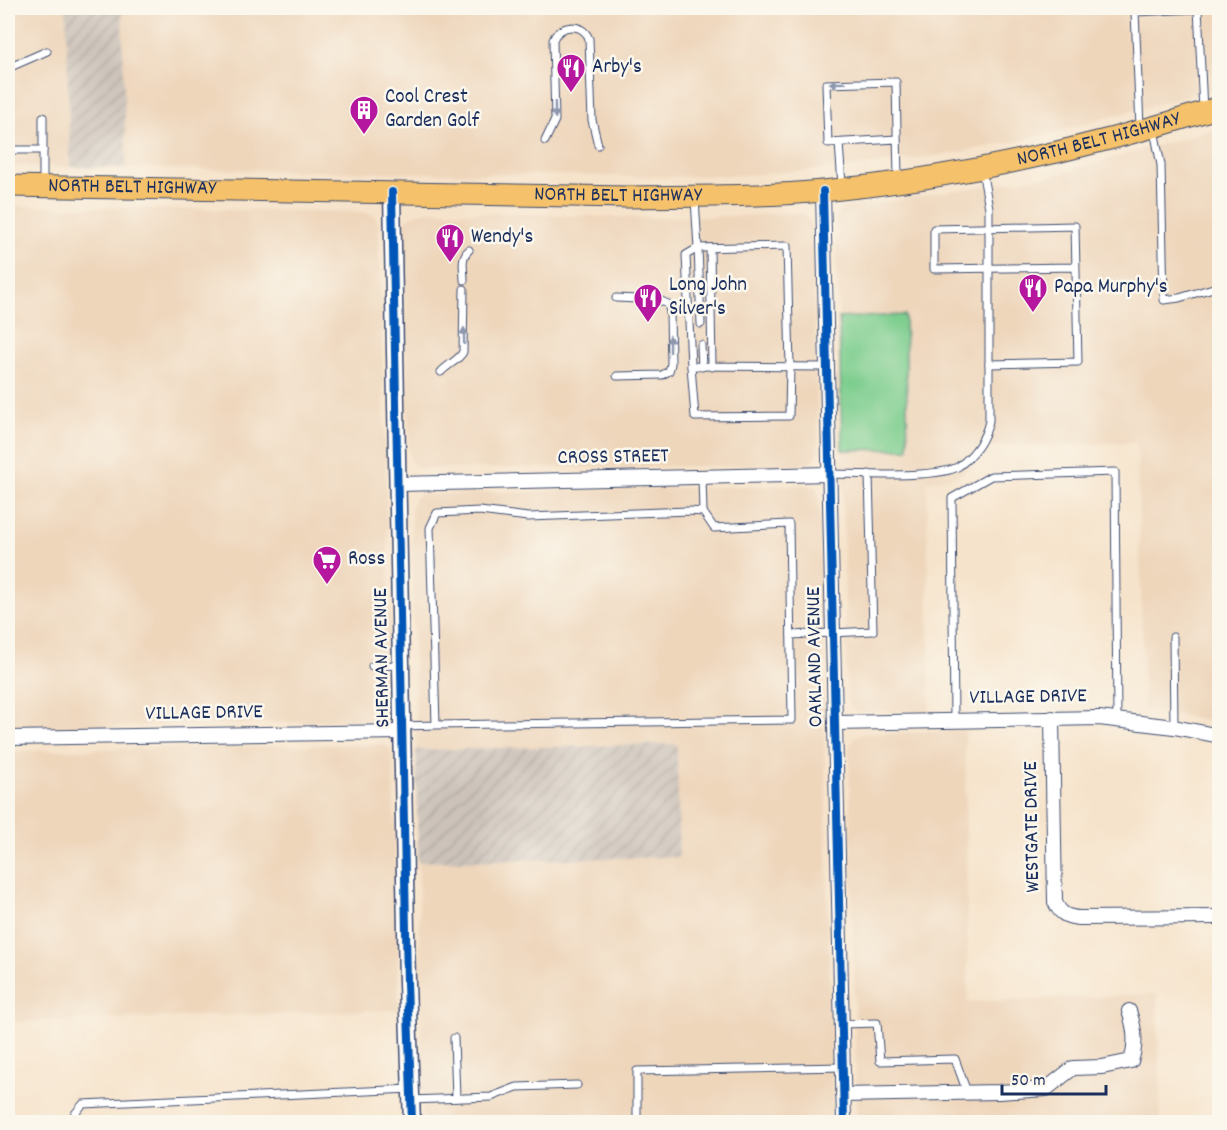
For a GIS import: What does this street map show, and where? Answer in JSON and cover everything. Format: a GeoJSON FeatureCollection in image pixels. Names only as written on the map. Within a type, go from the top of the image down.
{"type":"FeatureCollection","features":[{"type":"Feature","properties":{"kind":"main road","name":"NORTH BELT HIGHWAY"},"geometry":{"type":"LineString","coordinates":[[8,186],[723,197],[832,190],[981,168],[1075,148],[1211,110]]}},
{"type":"Feature","properties":{"kind":"street","name":"OAKLAND AVENUE"},"geometry":{"type":"LineString","coordinates":[[832,190],[826,367],[844,1122]]}},
{"type":"Feature","properties":{"kind":"street","name":"SHERMAN AVENUE"},"geometry":{"type":"LineString","coordinates":[[392,192],[400,665],[412,1122]]}},
{"type":"Feature","properties":{"kind":"street","name":"CROSS STREET"},"geometry":{"type":"LineString","coordinates":[[398,484],[829,474]]}},
{"type":"Feature","properties":{"kind":"street","name":"VILLAGE DRIVE"},"geometry":{"type":"LineString","coordinates":[[835,723],[1052,718],[1117,719],[1220,736]]}},
{"type":"Feature","properties":{"kind":"street","name":"WESTGATE DRIVE"},"geometry":{"type":"LineString","coordinates":[[1052,718],[1055,902],[1059,912],[1079,918],[1220,917]]}},
{"type":"Feature","properties":{"kind":"street","name":"VILLAGE DRIVE"},"geometry":{"type":"LineString","coordinates":[[8,738],[402,729]]}},
{"type":"Feature","properties":{"kind":"street"},"geometry":{"type":"LineString","coordinates":[[843,1095],[1046,1089],[1073,1068],[1102,1067],[1131,1061],[1135,1050],[1134,1025],[1129,1011]]}},
{"type":"Feature","properties":{"kind":"lane"},"geometry":{"type":"LineString","coordinates":[[1211,110],[1198,8],[1135,12],[1147,129],[1161,165],[1164,300],[1220,286]]}},
{"type":"Feature","properties":{"kind":"lane"},"geometry":{"type":"LineString","coordinates":[[545,141],[555,120],[553,40],[556,32],[562,28],[580,27],[587,32],[589,39],[592,120],[598,145]]}},
{"type":"Feature","properties":{"kind":"lane"},"geometry":{"type":"LineString","coordinates":[[8,68],[47,51]]}},
{"type":"Feature","properties":{"kind":"lane"},"geometry":{"type":"LineString","coordinates":[[897,139],[828,143],[826,84],[896,82],[898,180]]}},
{"type":"Feature","properties":{"kind":"lane"},"geometry":{"type":"LineString","coordinates":[[43,117],[43,186]]}},
{"type":"Feature","properties":{"kind":"lane"},"geometry":{"type":"LineString","coordinates":[[832,190],[839,143]]}},
{"type":"Feature","properties":{"kind":"lane"},"geometry":{"type":"LineString","coordinates":[[12,150],[43,150]]}},
{"type":"Feature","properties":{"kind":"lane"},"geometry":{"type":"LineString","coordinates":[[829,474],[927,474],[957,467],[974,453],[986,434],[989,421],[989,208],[981,168]]}},
{"type":"Feature","properties":{"kind":"lane"},"geometry":{"type":"LineString","coordinates":[[694,196],[700,324]]}},
{"type":"Feature","properties":{"kind":"lane"},"geometry":{"type":"LineString","coordinates":[[989,364],[1078,362],[1076,267],[1075,226],[933,229],[934,269],[1076,267]]}},
{"type":"Feature","properties":{"kind":"lane"},"geometry":{"type":"LineString","coordinates":[[787,246],[789,416],[695,417],[686,255],[698,248],[787,246]]}},
{"type":"Feature","properties":{"kind":"lane"},"geometry":{"type":"LineString","coordinates":[[710,248],[712,367]]}},
{"type":"Feature","properties":{"kind":"lane"},"geometry":{"type":"LineString","coordinates":[[464,280],[463,260],[469,250]]}},
{"type":"Feature","properties":{"kind":"lane"},"geometry":{"type":"LineString","coordinates":[[441,372],[464,352],[464,290]]}},
{"type":"Feature","properties":{"kind":"lane"},"geometry":{"type":"LineString","coordinates":[[616,298],[659,300],[668,304],[670,312],[669,371],[662,375],[617,376]]}},
{"type":"Feature","properties":{"kind":"lane"},"geometry":{"type":"LineString","coordinates":[[701,345],[702,367]]}},
{"type":"Feature","properties":{"kind":"lane"},"geometry":{"type":"LineString","coordinates":[[691,366],[826,367]]}},
{"type":"Feature","properties":{"kind":"lane"},"geometry":{"type":"LineString","coordinates":[[954,720],[952,498],[991,476],[1115,472],[1117,719]]}},
{"type":"Feature","properties":{"kind":"lane"},"geometry":{"type":"LineString","coordinates":[[791,635],[873,632],[869,474]]}},
{"type":"Feature","properties":{"kind":"lane"},"geometry":{"type":"LineString","coordinates":[[402,729],[436,725],[792,720],[789,524],[714,528],[703,512],[702,477]]}},
{"type":"Feature","properties":{"kind":"lane"},"geometry":{"type":"LineString","coordinates":[[436,725],[430,528],[437,513],[480,510],[528,517],[703,512]]}},
{"type":"Feature","properties":{"kind":"lane"},"geometry":{"type":"LineString","coordinates":[[1173,637],[1174,727]]}},
{"type":"Feature","properties":{"kind":"lane"},"geometry":{"type":"LineString","coordinates":[[372,666],[400,665]]}},
{"type":"Feature","properties":{"kind":"lane"},"geometry":{"type":"LineString","coordinates":[[842,1024],[877,1023],[880,1061],[955,1059],[967,1093]]}},
{"type":"Feature","properties":{"kind":"lane"},"geometry":{"type":"LineString","coordinates":[[454,1038],[456,1098]]}},
{"type":"Feature","properties":{"kind":"lane"},"geometry":{"type":"LineString","coordinates":[[637,1122],[637,1071],[842,1067]]}},
{"type":"Feature","properties":{"kind":"lane"},"geometry":{"type":"LineString","coordinates":[[74,1122],[74,1115],[83,1104],[411,1095],[456,1098],[491,1097],[517,1087],[577,1085]]}},
{"type":"Feature","properties":{"kind":"shaded area"},"geometry":{"type":"Polygon","coordinates":[[[8,8],[66,8],[70,167],[8,166],[8,8]]]}},
{"type":"Feature","properties":{"kind":"shaded area"},"geometry":{"type":"Polygon","coordinates":[[[66,8],[122,8],[126,168],[70,167],[66,8]]]}},
{"type":"Feature","properties":{"kind":"shaded area"},"geometry":{"type":"Polygon","coordinates":[[[122,8],[1219,8],[1219,88],[1028,139],[955,153],[872,165],[749,175],[665,177],[126,168],[122,8]]]}},
{"type":"Feature","properties":{"kind":"shaded area"},"geometry":{"type":"Polygon","coordinates":[[[1219,128],[1219,722],[1144,709],[1137,443],[989,446],[962,473],[927,482],[930,711],[857,712],[851,708],[847,700],[842,450],[908,448],[905,315],[839,318],[835,223],[837,213],[843,208],[1054,175],[1219,128]]]}},
{"type":"Feature","properties":{"kind":"shaded area"},"geometry":{"type":"Polygon","coordinates":[[[8,206],[363,212],[374,215],[379,224],[392,716],[386,720],[8,729],[8,206]]]}},
{"type":"Feature","properties":{"kind":"shaded area"},"geometry":{"type":"Polygon","coordinates":[[[429,211],[653,218],[804,214],[811,223],[813,238],[818,452],[813,461],[801,465],[420,469],[412,463],[409,454],[403,229],[407,220],[416,214],[429,211]]]}},
{"type":"Feature","properties":{"kind":"shaded area"},"geometry":{"type":"Polygon","coordinates":[[[807,485],[816,488],[819,496],[833,1122],[423,1122],[418,862],[679,857],[677,744],[416,750],[411,507],[415,498],[422,494],[807,485]]]}},
{"type":"Feature","properties":{"kind":"shaded area"},"geometry":{"type":"Polygon","coordinates":[[[965,730],[968,1002],[1157,994],[1161,1122],[857,1122],[849,748],[854,738],[860,734],[965,730]]]}},
{"type":"Feature","properties":{"kind":"shaded area"},"geometry":{"type":"Polygon","coordinates":[[[384,744],[391,749],[393,760],[399,1010],[8,1022],[8,751],[384,744]]]}},
{"type":"Feature","properties":{"kind":"shaded area"},"geometry":{"type":"Polygon","coordinates":[[[677,744],[679,857],[418,862],[416,750],[677,744]]]}},
{"type":"Feature","properties":{"kind":"green space"},"geometry":{"type":"Polygon","coordinates":[[[905,315],[908,449],[842,450],[839,318],[905,315]]]}},
{"type":"Feature","properties":{"kind":"cycle path"},"geometry":{"type":"LineString","coordinates":[[823,191],[844,1122]]}},
{"type":"Feature","properties":{"kind":"cycle path"},"geometry":{"type":"LineString","coordinates":[[392,192],[407,983],[412,1122]]}},
{"type":"Feature","properties":{"kind":"place","name":"Arby's"},"geometry":{"type":"Point","coordinates":[571,94]}},
{"type":"Feature","properties":{"kind":"place","name":"Cool Crest Garden Golf"},"geometry":{"type":"Point","coordinates":[364,136]}},
{"type":"Feature","properties":{"kind":"place","name":"Wendy's"},"geometry":{"type":"Point","coordinates":[450,264]}},
{"type":"Feature","properties":{"kind":"place","name":"Papa Murphy's"},"geometry":{"type":"Point","coordinates":[1033,314]}},
{"type":"Feature","properties":{"kind":"place","name":"Long John Silver's"},"geometry":{"type":"Point","coordinates":[648,324]}},
{"type":"Feature","properties":{"kind":"place","name":"Ross"},"geometry":{"type":"Point","coordinates":[327,586]}}]}
